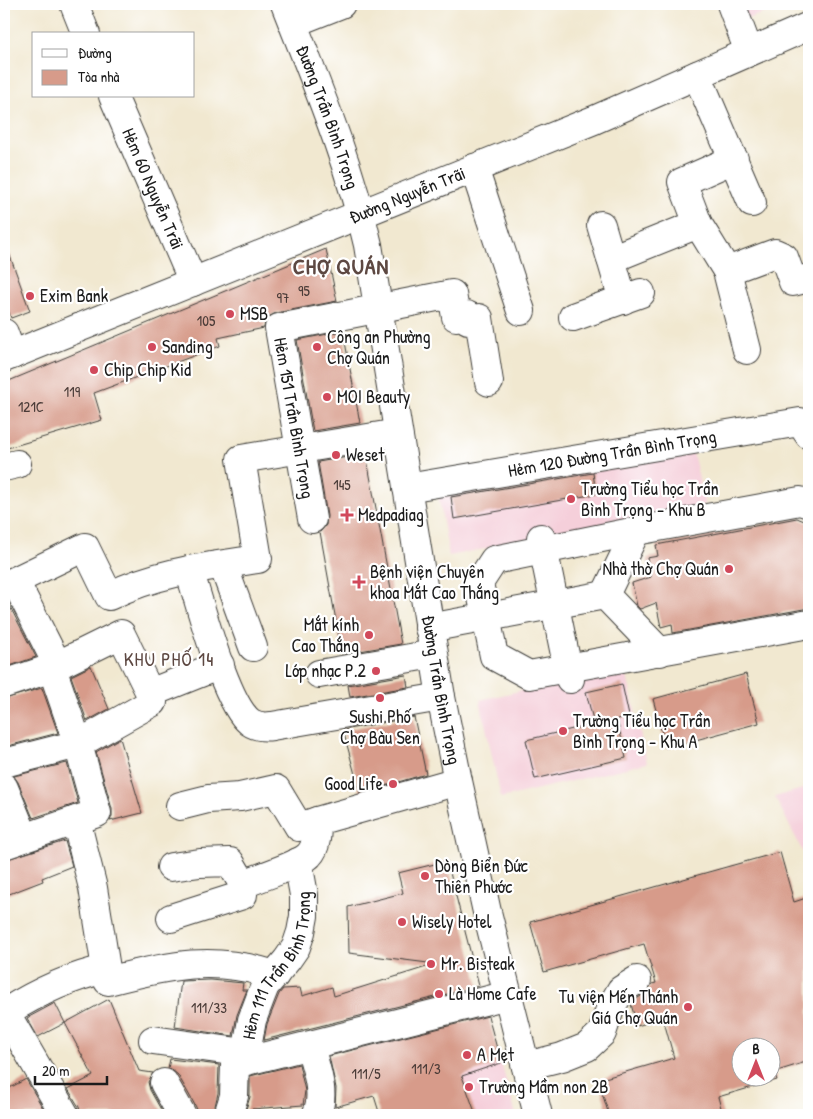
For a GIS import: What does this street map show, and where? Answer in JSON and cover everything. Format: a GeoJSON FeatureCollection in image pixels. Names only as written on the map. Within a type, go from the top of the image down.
{"type":"FeatureCollection","features":[{"type":"Feature","properties":{"kind":"street"},"geometry":{"type":"LineString","coordinates":[[74,4],[85,32]]}},
{"type":"Feature","properties":{"kind":"street"},"geometry":{"type":"LineString","coordinates":[[289,13],[341,4]]}},
{"type":"Feature","properties":{"kind":"street"},"geometry":{"type":"LineString","coordinates":[[731,4],[749,52]]}},
{"type":"Feature","properties":{"kind":"street","name":"Đường Trần Bình Trọng"},"geometry":{"type":"LineString","coordinates":[[289,13],[343,155],[361,214],[368,245],[441,697],[458,781],[538,1115]]}},
{"type":"Feature","properties":{"kind":"street","name":"Đường Nguyễn Trãi"},"geometry":{"type":"LineString","coordinates":[[7,349],[193,282],[594,120],[809,26]]}},
{"type":"Feature","properties":{"kind":"street"},"geometry":{"type":"LineString","coordinates":[[697,75],[752,204]]}},
{"type":"Feature","properties":{"kind":"street","name":"Hẻm 60 Nguyễn Trãi"},"geometry":{"type":"LineString","coordinates":[[114,98],[193,282]]}},
{"type":"Feature","properties":{"kind":"street"},"geometry":{"type":"LineString","coordinates":[[734,159],[682,182],[698,224],[727,271],[747,350]]}},
{"type":"Feature","properties":{"kind":"street"},"geometry":{"type":"LineString","coordinates":[[474,168],[521,311]]}},
{"type":"Feature","properties":{"kind":"street"},"geometry":{"type":"LineString","coordinates":[[611,259],[698,224]]}},
{"type":"Feature","properties":{"kind":"street"},"geometry":{"type":"LineString","coordinates":[[573,317],[632,296],[611,259],[601,225]]}},
{"type":"Feature","properties":{"kind":"street"},"geometry":{"type":"LineString","coordinates":[[727,271],[775,253],[784,257],[793,282],[809,278]]}},
{"type":"Feature","properties":{"kind":"street"},"geometry":{"type":"LineString","coordinates":[[378,308],[452,294],[456,316],[467,315],[468,320],[479,318],[489,382]]}},
{"type":"Feature","properties":{"kind":"street","name":"Hẻm 151 Trần Bình Trọng"},"geometry":{"type":"LineString","coordinates":[[312,519],[279,328],[378,308]]}},
{"type":"Feature","properties":{"kind":"street","name":"Hẻm 120 Đường Trần Bình Trọng"},"geometry":{"type":"LineString","coordinates":[[408,488],[800,422],[809,435]]}},
{"type":"Feature","properties":{"kind":"street"},"geometry":{"type":"LineString","coordinates":[[4,788],[14,841],[97,813],[55,667],[9,583],[85,547],[109,596],[147,580],[189,570],[258,559],[241,459],[398,433]]}},
{"type":"Feature","properties":{"kind":"street"},"geometry":{"type":"LineString","coordinates":[[809,504],[800,501],[636,531],[543,544],[494,560],[479,582],[494,656],[529,675],[569,674],[660,652],[809,624]]}},
{"type":"Feature","properties":{"kind":"street"},"geometry":{"type":"LineString","coordinates":[[605,595],[636,531]]}},
{"type":"Feature","properties":{"kind":"street"},"geometry":{"type":"LineString","coordinates":[[543,544],[569,674]]}},
{"type":"Feature","properties":{"kind":"street"},"geometry":{"type":"LineString","coordinates":[[223,565],[253,647]]}},
{"type":"Feature","properties":{"kind":"street"},"geometry":{"type":"LineString","coordinates":[[189,570],[228,687],[241,712],[251,722],[262,727],[441,697]]}},
{"type":"Feature","properties":{"kind":"street"},"geometry":{"type":"LineString","coordinates":[[319,674],[431,641],[486,617],[605,595]]}},
{"type":"Feature","properties":{"kind":"street"},"geometry":{"type":"LineString","coordinates":[[605,595],[660,652]]}},
{"type":"Feature","properties":{"kind":"street"},"geometry":{"type":"LineString","coordinates":[[4,684],[55,667],[121,634],[154,702],[78,744],[4,763]]}},
{"type":"Feature","properties":{"kind":"street"},"geometry":{"type":"LineString","coordinates":[[150,693],[220,665]]}},
{"type":"Feature","properties":{"kind":"street"},"geometry":{"type":"LineString","coordinates":[[180,806],[208,799],[240,797],[276,789],[299,827],[458,781]]}},
{"type":"Feature","properties":{"kind":"street"},"geometry":{"type":"LineString","coordinates":[[76,820],[93,888],[108,981],[156,969],[209,962],[254,968],[275,975]]}},
{"type":"Feature","properties":{"kind":"street"},"geometry":{"type":"LineString","coordinates":[[243,884],[298,862],[309,855],[315,842],[317,821]]}},
{"type":"Feature","properties":{"kind":"street"},"geometry":{"type":"LineString","coordinates":[[171,867],[200,863],[230,862],[243,884],[243,895],[171,918]]}},
{"type":"Feature","properties":{"kind":"street","name":"Hẻm 111 Trần Bình Trọng"},"geometry":{"type":"LineString","coordinates":[[229,1114],[240,1058],[249,1042],[252,1020],[260,996],[265,986],[296,947],[301,932],[304,916],[304,894],[298,862]]}},
{"type":"Feature","properties":{"kind":"street"},"geometry":{"type":"LineString","coordinates":[[65,1115],[5,1011],[46,988],[84,974],[106,969]]}},
{"type":"Feature","properties":{"kind":"street"},"geometry":{"type":"LineString","coordinates":[[526,1066],[562,1057],[587,1047],[602,1033],[610,1009],[621,990],[637,980]]}},
{"type":"Feature","properties":{"kind":"street"},"geometry":{"type":"LineString","coordinates":[[153,1040],[240,1058],[310,1046],[508,995]]}},
{"type":"Feature","properties":{"kind":"street"},"geometry":{"type":"LineString","coordinates":[[310,1046],[320,1095],[316,1115]]}},
{"type":"Feature","properties":{"kind":"street"},"geometry":{"type":"LineString","coordinates":[[164,1083],[182,1115]]}},
{"type":"Feature","properties":{"kind":"shaded area"},"geometry":{"type":"Polygon","coordinates":[[[735,4],[789,4],[741,21],[735,4]]]}},
{"type":"Feature","properties":{"kind":"shaded area","name":"Trường Tiểu học Trần Bình Trọng - Khu B"},"geometry":{"type":"Polygon","coordinates":[[[692,448],[705,505],[449,556],[438,493],[692,448]]]}},
{"type":"Feature","properties":{"kind":"shaded area","name":"Trường Tiểu học Trần Bình Trọng - Khu A"},"geometry":{"type":"Polygon","coordinates":[[[625,667],[647,763],[501,798],[480,700],[625,667]]]}},
{"type":"Feature","properties":{"kind":"shaded area"},"geometry":{"type":"Polygon","coordinates":[[[809,787],[809,864],[775,797],[809,787]]]}},
{"type":"Feature","properties":{"kind":"shaded area","name":"Trường Mầm non 2B"},"geometry":{"type":"Polygon","coordinates":[[[501,1063],[516,1115],[380,1115],[377,1106],[501,1063]]]}},
{"type":"Feature","properties":{"kind":"building"},"geometry":{"type":"Polygon","coordinates":[[[4,245],[6,245],[30,311],[11,318],[4,299],[4,245]]]}},
{"type":"Feature","properties":{"kind":"building"},"geometry":{"type":"Polygon","coordinates":[[[326,249],[337,301],[276,313],[268,317],[264,328],[218,338],[220,346],[94,393],[102,420],[4,449],[4,383],[326,249]]]}},
{"type":"Feature","properties":{"kind":"building"},"geometry":{"type":"Polygon","coordinates":[[[343,331],[360,423],[313,431],[297,340],[343,331]]]}},
{"type":"Feature","properties":{"kind":"building"},"geometry":{"type":"Polygon","coordinates":[[[366,454],[401,644],[342,654],[320,532],[326,525],[327,516],[318,462],[366,454]]]}},
{"type":"Feature","properties":{"kind":"building"},"geometry":{"type":"Polygon","coordinates":[[[593,473],[596,494],[454,519],[451,497],[593,473]]]}},
{"type":"Feature","properties":{"kind":"building","name":"Nhà thờ Chợ Quán"},"geometry":{"type":"Polygon","coordinates":[[[797,518],[809,523],[809,608],[673,633],[672,624],[661,627],[656,603],[640,609],[637,606],[632,583],[651,577],[647,558],[658,556],[656,545],[797,518]]]}},
{"type":"Feature","properties":{"kind":"building"},"geometry":{"type":"Polygon","coordinates":[[[4,601],[7,601],[36,657],[4,668],[4,601]]]}},
{"type":"Feature","properties":{"kind":"building"},"geometry":{"type":"Polygon","coordinates":[[[91,666],[109,709],[87,721],[71,676],[91,666]]]}},
{"type":"Feature","properties":{"kind":"building"},"geometry":{"type":"Polygon","coordinates":[[[746,674],[759,723],[666,748],[653,699],[746,674]]]}},
{"type":"Feature","properties":{"kind":"building"},"geometry":{"type":"Polygon","coordinates":[[[406,675],[408,687],[350,697],[348,685],[406,675]]]}},
{"type":"Feature","properties":{"kind":"building"},"geometry":{"type":"Polygon","coordinates":[[[622,684],[629,716],[617,719],[626,758],[535,779],[526,740],[594,724],[586,692],[622,684]]]}},
{"type":"Feature","properties":{"kind":"building"},"geometry":{"type":"Polygon","coordinates":[[[42,688],[58,733],[4,747],[4,699],[42,688]]]}},
{"type":"Feature","properties":{"kind":"building"},"geometry":{"type":"Polygon","coordinates":[[[414,717],[426,774],[360,793],[343,730],[414,717]]]}},
{"type":"Feature","properties":{"kind":"building"},"geometry":{"type":"Polygon","coordinates":[[[120,738],[142,813],[110,821],[112,809],[96,752],[120,738]]]}},
{"type":"Feature","properties":{"kind":"building"},"geometry":{"type":"Polygon","coordinates":[[[67,763],[78,803],[33,818],[14,776],[67,763]]]}},
{"type":"Feature","properties":{"kind":"building"},"geometry":{"type":"Polygon","coordinates":[[[65,841],[72,866],[42,878],[43,881],[4,896],[4,860],[65,841]]]}},
{"type":"Feature","properties":{"kind":"building"},"geometry":{"type":"Polygon","coordinates":[[[780,852],[794,902],[809,897],[809,1061],[780,1070],[780,1036],[730,1036],[730,1086],[756,1086],[718,1097],[723,1115],[609,1115],[598,1080],[674,1058],[663,1018],[637,1026],[631,1004],[646,993],[652,984],[656,983],[644,944],[544,972],[530,922],[780,852]]]}},
{"type":"Feature","properties":{"kind":"building"},"geometry":{"type":"Polygon","coordinates":[[[447,861],[479,986],[264,1040],[267,1024],[279,994],[283,989],[300,988],[302,996],[332,987],[334,996],[436,964],[349,953],[348,907],[403,893],[398,873],[447,861]]]}},
{"type":"Feature","properties":{"kind":"building"},"geometry":{"type":"Polygon","coordinates":[[[211,980],[243,983],[242,990],[247,990],[237,1015],[233,1036],[175,1027],[181,981],[211,980]]]}},
{"type":"Feature","properties":{"kind":"building"},"geometry":{"type":"Polygon","coordinates":[[[109,999],[139,1071],[153,1073],[148,1082],[150,1090],[164,1115],[81,1115],[79,1107],[68,1089],[93,1076],[65,1023],[109,999]]]}},
{"type":"Feature","properties":{"kind":"building"},"geometry":{"type":"Polygon","coordinates":[[[55,1003],[65,1023],[38,1037],[27,1018],[55,1003]]]}},
{"type":"Feature","properties":{"kind":"building"},"geometry":{"type":"Polygon","coordinates":[[[488,1016],[501,1063],[462,1076],[476,1115],[380,1115],[374,1096],[335,1107],[336,1088],[329,1056],[488,1016]]]}},
{"type":"Feature","properties":{"kind":"building"},"geometry":{"type":"Polygon","coordinates":[[[170,1059],[219,1065],[218,1093],[213,1115],[198,1115],[196,1107],[178,1075],[168,1068],[170,1059]]]}},
{"type":"Feature","properties":{"kind":"building"},"geometry":{"type":"Polygon","coordinates":[[[299,1064],[305,1091],[303,1105],[252,1109],[254,1115],[244,1115],[250,1097],[250,1076],[299,1064]]]}},
{"type":"Feature","properties":{"kind":"building"},"geometry":{"type":"Polygon","coordinates":[[[26,1079],[47,1115],[4,1115],[4,1091],[26,1079]]]}},
{"type":"Feature","properties":{"kind":"place","name":"Exim Bank"},"geometry":{"type":"Point","coordinates":[30,296]}},
{"type":"Feature","properties":{"kind":"place","name":"MSB"},"geometry":{"type":"Point","coordinates":[230,314]}},
{"type":"Feature","properties":{"kind":"place","name":"Sanding"},"geometry":{"type":"Point","coordinates":[152,347]}},
{"type":"Feature","properties":{"kind":"place","name":"Công an Phường Chợ Quán"},"geometry":{"type":"Point","coordinates":[317,347]}},
{"type":"Feature","properties":{"kind":"place","name":"Chip Chip Kid"},"geometry":{"type":"Point","coordinates":[94,370]}},
{"type":"Feature","properties":{"kind":"place","name":"MOI Beauty"},"geometry":{"type":"Point","coordinates":[327,397]}},
{"type":"Feature","properties":{"kind":"place","name":"Weset"},"geometry":{"type":"Point","coordinates":[336,455]}},
{"type":"Feature","properties":{"kind":"place","name":"Trường Tiểu học Trần Bình Trọng - Khu B"},"geometry":{"type":"Point","coordinates":[571,499]}},
{"type":"Feature","properties":{"kind":"place","name":"Medpadiag"},"geometry":{"type":"Point","coordinates":[347,515]}},
{"type":"Feature","properties":{"kind":"place","name":"Nhà thờ Chợ Quán"},"geometry":{"type":"Point","coordinates":[729,569]}},
{"type":"Feature","properties":{"kind":"place","name":"Bệnh viện Chuyên khoa Mắt Cao Thắng"},"geometry":{"type":"Point","coordinates":[359,582]}},
{"type":"Feature","properties":{"kind":"place","name":"Mắt kính Cao Thắng"},"geometry":{"type":"Point","coordinates":[369,635]}},
{"type":"Feature","properties":{"kind":"place","name":"Lớp nhạc P.2"},"geometry":{"type":"Point","coordinates":[376,671]}},
{"type":"Feature","properties":{"kind":"place","name":"Sushi Phố Chợ Bàu Sen"},"geometry":{"type":"Point","coordinates":[380,698]}},
{"type":"Feature","properties":{"kind":"place","name":"Trường Tiểu học Trần Bình Trọng - Khu A"},"geometry":{"type":"Point","coordinates":[563,731]}},
{"type":"Feature","properties":{"kind":"place","name":"Good Life"},"geometry":{"type":"Point","coordinates":[393,784]}},
{"type":"Feature","properties":{"kind":"place","name":"Dòng Biển Đức Thiên Phước"},"geometry":{"type":"Point","coordinates":[425,876]}},
{"type":"Feature","properties":{"kind":"place","name":"Wisely Hotel"},"geometry":{"type":"Point","coordinates":[402,922]}},
{"type":"Feature","properties":{"kind":"place","name":"Mr. Bisteak"},"geometry":{"type":"Point","coordinates":[431,964]}},
{"type":"Feature","properties":{"kind":"place","name":"Là Home Cafe"},"geometry":{"type":"Point","coordinates":[439,994]}},
{"type":"Feature","properties":{"kind":"place","name":"Tu viện Mến Thánh Giá Chợ Quán"},"geometry":{"type":"Point","coordinates":[688,1007]}},
{"type":"Feature","properties":{"kind":"place","name":"A Mẹt"},"geometry":{"type":"Point","coordinates":[467,1055]}},
{"type":"Feature","properties":{"kind":"place","name":"Trường Mầm non 2B"},"geometry":{"type":"Point","coordinates":[469,1087]}},
{"type":"Feature","properties":{"kind":"district","name":"CHỢ QUÁN"},"geometry":{"type":"Point","coordinates":[341,266]}},
{"type":"Feature","properties":{"kind":"district","name":"KHU PHỐ 14"},"geometry":{"type":"Point","coordinates":[169,659]}}]}
